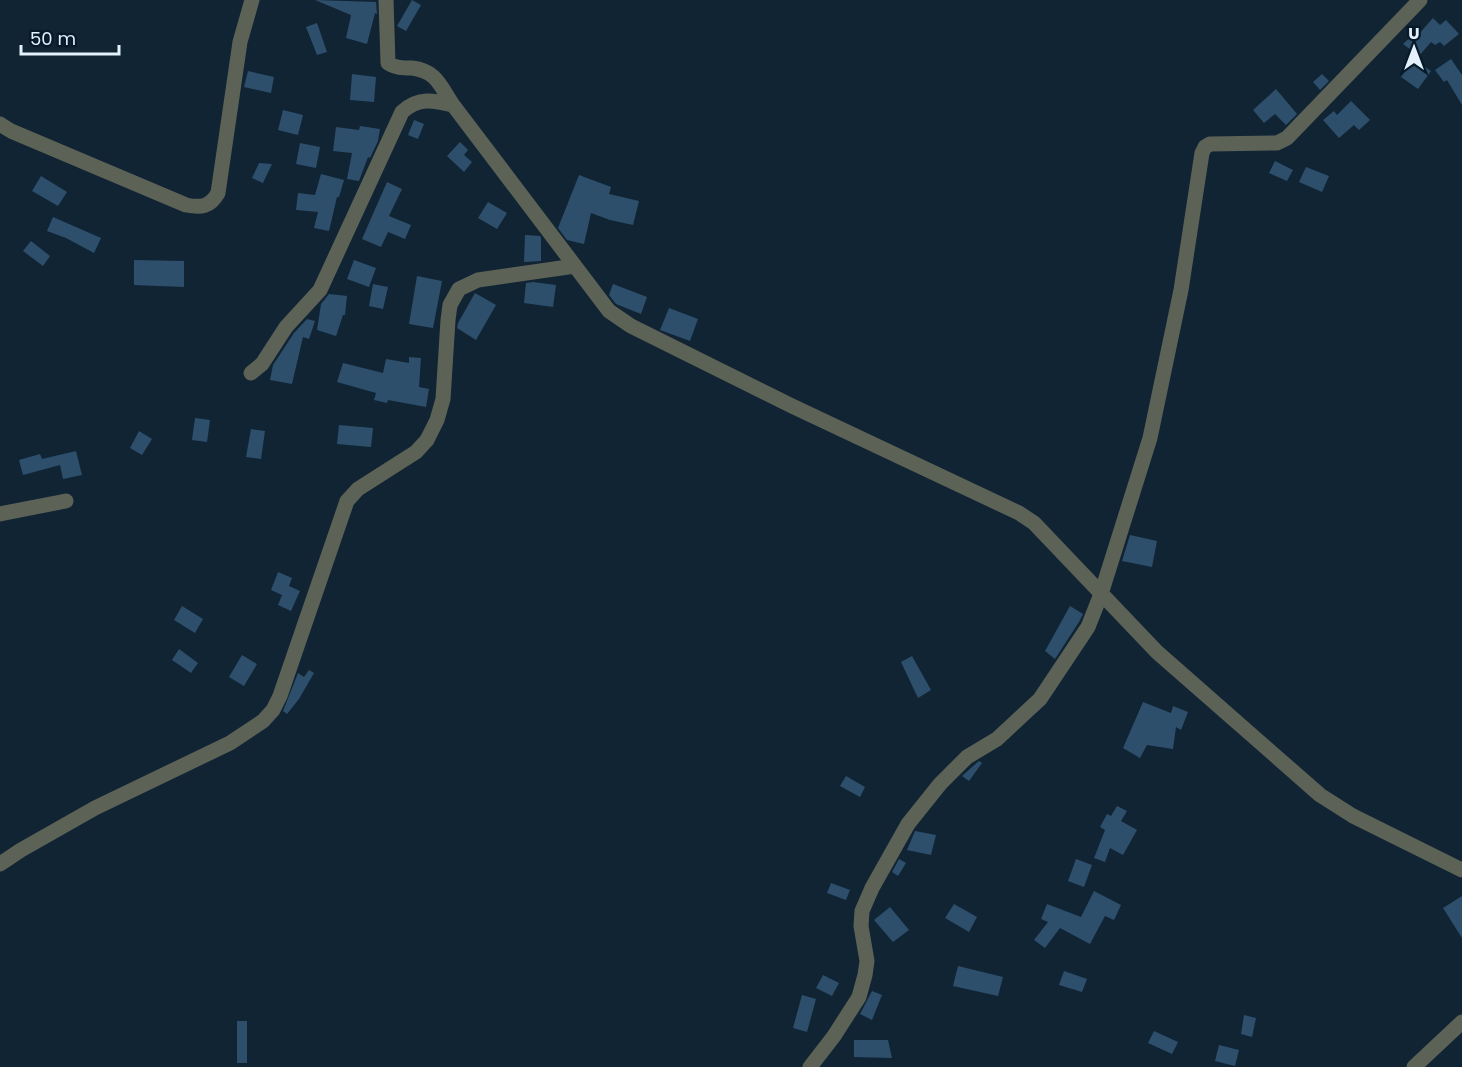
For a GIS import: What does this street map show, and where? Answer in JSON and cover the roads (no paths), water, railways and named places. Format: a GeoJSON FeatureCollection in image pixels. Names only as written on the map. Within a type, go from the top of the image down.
{"type":"FeatureCollection","features":[{"type":"Feature","properties":{"kind":"street"},"geometry":{"type":"LineString","coordinates":[[0,124],[11,131],[186,205],[206,207],[218,193],[240,42],[252,0]]}},
{"type":"Feature","properties":{"kind":"street"},"geometry":{"type":"LineString","coordinates":[[386,0],[388,63],[394,67],[423,70],[430,73],[602,303],[619,319],[792,406],[1019,513],[1034,523],[1157,652],[1320,795],[1353,816],[1462,870]]}},
{"type":"Feature","properties":{"kind":"street"},"geometry":{"type":"LineString","coordinates":[[810,1067],[834,1036],[859,997],[867,961],[861,926],[862,911],[872,888],[908,824],[940,784],[967,758],[997,739],[1041,699],[1088,627],[1101,594],[1150,438],[1181,290],[1202,153],[1205,147],[1210,144],[1277,142],[1287,138],[1420,0]]}},
{"type":"Feature","properties":{"kind":"street"},"geometry":{"type":"LineString","coordinates":[[251,373],[262,364],[286,327],[320,290],[402,112],[417,102],[437,101],[453,105]]}},
{"type":"Feature","properties":{"kind":"street"},"geometry":{"type":"LineString","coordinates":[[0,864],[95,808],[230,743],[268,716],[280,696],[346,501],[358,489],[416,452],[427,440],[437,420],[443,399],[448,320],[454,296],[459,289],[478,280],[575,266]]}},
{"type":"Feature","properties":{"kind":"street"},"geometry":{"type":"LineString","coordinates":[[0,514],[66,501]]}},
{"type":"Feature","properties":{"kind":"street"},"geometry":{"type":"LineString","coordinates":[[1414,1067],[1462,1022]]}}]}
